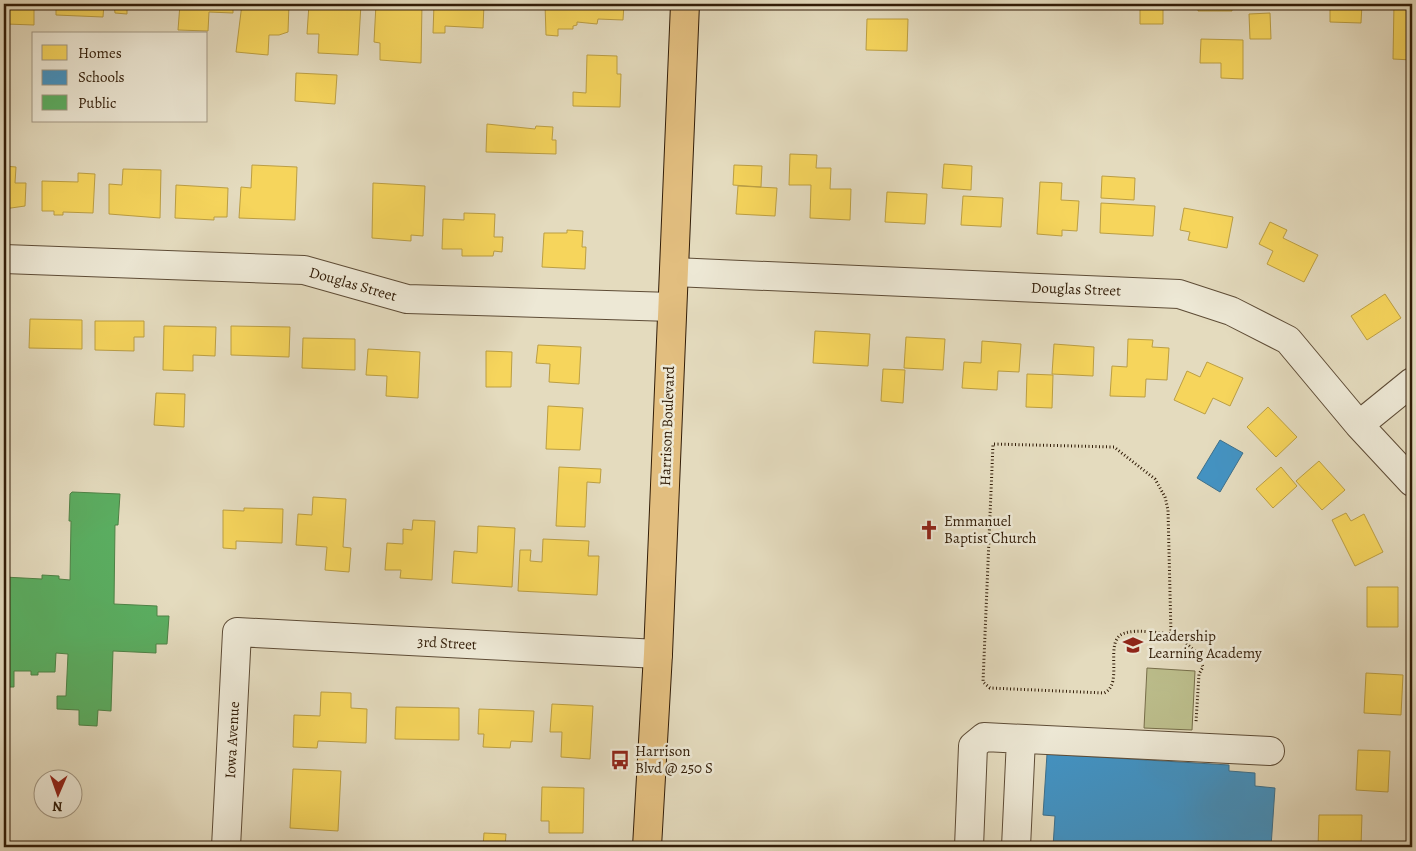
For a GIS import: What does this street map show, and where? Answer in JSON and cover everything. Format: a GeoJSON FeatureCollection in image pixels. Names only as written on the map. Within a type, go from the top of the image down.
{"type":"FeatureCollection","features":[{"type":"Feature","properties":{"kind":"main road","name":"Harrison Boulevard"},"geometry":{"type":"LineString","coordinates":[[647,847],[658,654],[685,4]]}},
{"type":"Feature","properties":{"kind":"street","name":"Douglas Street"},"geometry":{"type":"LineString","coordinates":[[4,259],[304,270],[407,299],[672,307]]}},
{"type":"Feature","properties":{"kind":"street","name":"Douglas Street"},"geometry":{"type":"LineString","coordinates":[[674,272],[1179,294],[1231,311],[1288,340],[1360,425],[1412,482]]}},
{"type":"Feature","properties":{"kind":"street"},"geometry":{"type":"LineString","coordinates":[[1360,425],[1412,382]]}},
{"type":"Feature","properties":{"kind":"street","name":"3rd Street"},"geometry":{"type":"LineString","coordinates":[[237,632],[658,654]]}},
{"type":"Feature","properties":{"kind":"street","name":"Iowa Avenue"},"geometry":{"type":"LineString","coordinates":[[226,847],[237,632]]}},
{"type":"Feature","properties":{"kind":"street"},"geometry":{"type":"LineString","coordinates":[[968,847],[973,746],[984,737],[1270,751]]}},
{"type":"Feature","properties":{"kind":"street"},"geometry":{"type":"LineString","coordinates":[[1016,847],[1021,739]]}},
{"type":"Feature","properties":{"kind":"path"},"geometry":{"type":"LineString","coordinates":[[1172,634],[1168,510],[1165,497],[1155,479],[1114,447],[993,444],[983,682],[990,688],[1104,693],[1113,684],[1115,642],[1119,635],[1127,632],[1172,634],[1176,634],[1198,654],[1202,667],[1199,674],[1196,728]]}},
{"type":"Feature","properties":{"kind":"green space"},"geometry":{"type":"Polygon","coordinates":[[[1147,668],[1195,671],[1192,730],[1144,728],[1147,668]]]}},
{"type":"Feature","properties":{"kind":"building: Homes"},"geometry":{"type":"Polygon","coordinates":[[[4,4],[34,4],[34,25],[6,24],[7,12],[4,12],[4,4]]]}},
{"type":"Feature","properties":{"kind":"building: Homes"},"geometry":{"type":"Polygon","coordinates":[[[56,4],[104,4],[103,17],[56,15],[56,4]]]}},
{"type":"Feature","properties":{"kind":"building: Homes"},"geometry":{"type":"Polygon","coordinates":[[[114,4],[165,4],[164,9],[127,8],[127,14],[115,13],[114,4]]]}},
{"type":"Feature","properties":{"kind":"building: Homes"},"geometry":{"type":"Polygon","coordinates":[[[180,4],[233,4],[233,13],[209,12],[208,31],[178,30],[180,4]]]}},
{"type":"Feature","properties":{"kind":"building: Homes"},"geometry":{"type":"Polygon","coordinates":[[[242,4],[289,4],[288,32],[279,35],[269,35],[268,55],[236,52],[242,4]]]}},
{"type":"Feature","properties":{"kind":"building: Homes"},"geometry":{"type":"Polygon","coordinates":[[[309,4],[361,4],[358,55],[318,53],[319,34],[307,34],[309,4]]]}},
{"type":"Feature","properties":{"kind":"building: Homes"},"geometry":{"type":"Polygon","coordinates":[[[376,4],[422,4],[421,63],[380,60],[380,43],[374,42],[376,4]]]}},
{"type":"Feature","properties":{"kind":"building: Homes"},"geometry":{"type":"Polygon","coordinates":[[[434,4],[484,4],[483,28],[445,26],[445,33],[433,33],[434,4]]]}},
{"type":"Feature","properties":{"kind":"building: Homes"},"geometry":{"type":"Polygon","coordinates":[[[545,4],[624,4],[623,20],[598,19],[597,24],[577,22],[573,29],[558,29],[558,36],[546,35],[545,4]]]}},
{"type":"Feature","properties":{"kind":"building: Homes"},"geometry":{"type":"Polygon","coordinates":[[[840,4],[921,4],[921,6],[840,4]]]}},
{"type":"Feature","properties":{"kind":"building: Homes"},"geometry":{"type":"Polygon","coordinates":[[[1046,4],[1071,4],[1071,9],[1046,8],[1046,4]]]}},
{"type":"Feature","properties":{"kind":"building: Homes"},"geometry":{"type":"Polygon","coordinates":[[[1140,4],[1163,4],[1163,24],[1140,24],[1140,4]]]}},
{"type":"Feature","properties":{"kind":"building: Homes"},"geometry":{"type":"Polygon","coordinates":[[[1198,4],[1232,4],[1232,11],[1198,11],[1198,4]]]}},
{"type":"Feature","properties":{"kind":"building: Homes"},"geometry":{"type":"Polygon","coordinates":[[[1269,4],[1306,4],[1306,7],[1269,4]]]}},
{"type":"Feature","properties":{"kind":"building: Homes"},"geometry":{"type":"Polygon","coordinates":[[[1330,4],[1362,4],[1361,23],[1330,22],[1330,4]]]}},
{"type":"Feature","properties":{"kind":"building: Homes"},"geometry":{"type":"Polygon","coordinates":[[[1394,4],[1412,4],[1412,60],[1393,59],[1394,4]]]}},
{"type":"Feature","properties":{"kind":"building: Homes"},"geometry":{"type":"Polygon","coordinates":[[[1270,13],[1271,39],[1250,39],[1249,14],[1270,13]]]}},
{"type":"Feature","properties":{"kind":"building: Homes"},"geometry":{"type":"Polygon","coordinates":[[[867,19],[908,19],[907,51],[866,50],[867,19]]]}},
{"type":"Feature","properties":{"kind":"building: Homes"},"geometry":{"type":"Polygon","coordinates":[[[1201,39],[1243,40],[1243,79],[1221,78],[1221,63],[1200,63],[1201,39]]]}},
{"type":"Feature","properties":{"kind":"building: Homes"},"geometry":{"type":"Polygon","coordinates":[[[587,55],[617,56],[617,74],[621,74],[620,107],[573,106],[573,92],[586,93],[587,55]]]}},
{"type":"Feature","properties":{"kind":"building: Homes"},"geometry":{"type":"Polygon","coordinates":[[[296,73],[337,75],[335,104],[295,101],[296,73]]]}},
{"type":"Feature","properties":{"kind":"building: Homes"},"geometry":{"type":"Polygon","coordinates":[[[487,124],[535,129],[536,126],[553,127],[552,140],[556,140],[556,154],[486,152],[487,124]]]}},
{"type":"Feature","properties":{"kind":"building: Homes"},"geometry":{"type":"Polygon","coordinates":[[[790,154],[817,155],[816,168],[831,168],[830,189],[851,189],[850,220],[810,218],[811,185],[789,185],[790,154]]]}},
{"type":"Feature","properties":{"kind":"building: Homes"},"geometry":{"type":"Polygon","coordinates":[[[944,164],[972,166],[971,190],[942,188],[944,164]]]}},
{"type":"Feature","properties":{"kind":"building: Homes"},"geometry":{"type":"Polygon","coordinates":[[[252,165],[297,167],[295,220],[239,218],[241,187],[251,188],[252,165]]]}},
{"type":"Feature","properties":{"kind":"building: Homes"},"geometry":{"type":"Polygon","coordinates":[[[734,165],[762,166],[761,187],[733,185],[734,165]]]}},
{"type":"Feature","properties":{"kind":"building: Homes"},"geometry":{"type":"Polygon","coordinates":[[[4,166],[16,167],[15,183],[26,183],[25,206],[4,209],[4,166]]]}},
{"type":"Feature","properties":{"kind":"building: Homes"},"geometry":{"type":"Polygon","coordinates":[[[123,169],[161,170],[160,218],[109,214],[109,184],[122,185],[123,169]]]}},
{"type":"Feature","properties":{"kind":"building: Homes"},"geometry":{"type":"Polygon","coordinates":[[[78,173],[95,174],[93,213],[63,212],[63,215],[54,215],[54,211],[42,211],[42,181],[78,182],[78,173]]]}},
{"type":"Feature","properties":{"kind":"building: Homes"},"geometry":{"type":"Polygon","coordinates":[[[1102,176],[1135,178],[1134,200],[1101,198],[1102,176]]]}},
{"type":"Feature","properties":{"kind":"building: Homes"},"geometry":{"type":"Polygon","coordinates":[[[1040,182],[1062,183],[1061,200],[1079,201],[1077,231],[1062,230],[1062,236],[1037,234],[1040,182]]]}},
{"type":"Feature","properties":{"kind":"building: Homes"},"geometry":{"type":"Polygon","coordinates":[[[373,183],[425,186],[423,236],[411,235],[411,241],[372,238],[373,183]]]}},
{"type":"Feature","properties":{"kind":"building: Homes"},"geometry":{"type":"Polygon","coordinates":[[[176,185],[228,188],[227,217],[214,217],[214,220],[175,218],[176,185]]]}},
{"type":"Feature","properties":{"kind":"building: Homes"},"geometry":{"type":"Polygon","coordinates":[[[738,186],[777,188],[775,216],[736,214],[738,186]]]}},
{"type":"Feature","properties":{"kind":"building: Homes"},"geometry":{"type":"Polygon","coordinates":[[[887,192],[927,194],[925,224],[885,222],[887,192]]]}},
{"type":"Feature","properties":{"kind":"building: Homes"},"geometry":{"type":"Polygon","coordinates":[[[963,196],[1003,198],[1001,227],[961,225],[963,196]]]}},
{"type":"Feature","properties":{"kind":"building: Homes"},"geometry":{"type":"Polygon","coordinates":[[[1101,203],[1155,206],[1153,236],[1100,233],[1101,203]]]}},
{"type":"Feature","properties":{"kind":"building: Homes"},"geometry":{"type":"Polygon","coordinates":[[[1184,208],[1233,217],[1227,248],[1188,240],[1190,232],[1180,230],[1184,208]]]}},
{"type":"Feature","properties":{"kind":"building: Homes"},"geometry":{"type":"Polygon","coordinates":[[[464,213],[495,214],[494,237],[503,237],[502,252],[494,251],[493,256],[462,256],[462,249],[442,249],[443,219],[464,220],[464,213]]]}},
{"type":"Feature","properties":{"kind":"building: Homes"},"geometry":{"type":"Polygon","coordinates":[[[1270,222],[1287,230],[1283,238],[1318,255],[1304,282],[1267,264],[1273,251],[1259,244],[1270,222]]]}},
{"type":"Feature","properties":{"kind":"building: Homes"},"geometry":{"type":"Polygon","coordinates":[[[567,230],[583,231],[582,247],[586,247],[585,269],[542,267],[544,233],[567,233],[567,230]]]}},
{"type":"Feature","properties":{"kind":"building: Homes"},"geometry":{"type":"Polygon","coordinates":[[[1385,294],[1401,318],[1367,340],[1351,316],[1385,294]]]}},
{"type":"Feature","properties":{"kind":"building: Homes"},"geometry":{"type":"Polygon","coordinates":[[[4,315],[9,315],[8,348],[4,348],[4,315]]]}},
{"type":"Feature","properties":{"kind":"building: Homes"},"geometry":{"type":"Polygon","coordinates":[[[30,319],[82,320],[82,349],[29,348],[30,319]]]}},
{"type":"Feature","properties":{"kind":"building: Homes"},"geometry":{"type":"Polygon","coordinates":[[[95,321],[144,321],[144,337],[134,337],[134,351],[95,350],[95,321]]]}},
{"type":"Feature","properties":{"kind":"building: Homes"},"geometry":{"type":"Polygon","coordinates":[[[164,326],[216,327],[215,356],[193,355],[193,371],[163,370],[164,326]]]}},
{"type":"Feature","properties":{"kind":"building: Homes"},"geometry":{"type":"Polygon","coordinates":[[[231,326],[290,327],[289,357],[231,355],[231,326]]]}},
{"type":"Feature","properties":{"kind":"building: Homes"},"geometry":{"type":"Polygon","coordinates":[[[815,331],[870,334],[868,366],[813,363],[815,331]]]}},
{"type":"Feature","properties":{"kind":"building: Homes"},"geometry":{"type":"Polygon","coordinates":[[[906,337],[945,339],[943,370],[904,368],[906,337]]]}},
{"type":"Feature","properties":{"kind":"building: Homes"},"geometry":{"type":"Polygon","coordinates":[[[303,338],[355,339],[355,370],[302,368],[303,338]]]}},
{"type":"Feature","properties":{"kind":"building: Homes"},"geometry":{"type":"Polygon","coordinates":[[[1128,339],[1153,340],[1152,347],[1169,348],[1167,380],[1146,379],[1145,397],[1110,396],[1112,366],[1127,367],[1128,339]]]}},
{"type":"Feature","properties":{"kind":"building: Homes"},"geometry":{"type":"Polygon","coordinates":[[[982,341],[1021,344],[1019,372],[998,371],[997,390],[962,388],[964,362],[981,363],[982,341]]]}},
{"type":"Feature","properties":{"kind":"building: Homes"},"geometry":{"type":"Polygon","coordinates":[[[1054,344],[1094,347],[1093,376],[1052,374],[1054,344]]]}},
{"type":"Feature","properties":{"kind":"building: Homes"},"geometry":{"type":"Polygon","coordinates":[[[538,345],[581,347],[579,384],[549,382],[550,364],[536,363],[538,345]]]}},
{"type":"Feature","properties":{"kind":"building: Homes"},"geometry":{"type":"Polygon","coordinates":[[[368,349],[420,352],[418,398],[386,396],[387,376],[366,375],[368,349]]]}},
{"type":"Feature","properties":{"kind":"building: Homes"},"geometry":{"type":"Polygon","coordinates":[[[486,351],[512,352],[511,387],[486,387],[486,351]]]}},
{"type":"Feature","properties":{"kind":"building: Homes"},"geometry":{"type":"Polygon","coordinates":[[[1207,362],[1243,378],[1230,406],[1213,398],[1205,414],[1174,400],[1187,371],[1200,377],[1207,362]]]}},
{"type":"Feature","properties":{"kind":"building: Homes"},"geometry":{"type":"Polygon","coordinates":[[[883,369],[905,370],[903,403],[881,401],[883,369]]]}},
{"type":"Feature","properties":{"kind":"building: Homes"},"geometry":{"type":"Polygon","coordinates":[[[1027,374],[1053,375],[1052,408],[1026,407],[1027,374]]]}},
{"type":"Feature","properties":{"kind":"building: Homes"},"geometry":{"type":"Polygon","coordinates":[[[156,393],[185,394],[184,427],[154,425],[156,393]]]}},
{"type":"Feature","properties":{"kind":"building: Homes"},"geometry":{"type":"Polygon","coordinates":[[[548,406],[583,408],[580,450],[546,449],[548,406]]]}},
{"type":"Feature","properties":{"kind":"building: Homes"},"geometry":{"type":"Polygon","coordinates":[[[1268,407],[1297,437],[1276,457],[1247,427],[1268,407]]]}},
{"type":"Feature","properties":{"kind":"building: Homes"},"geometry":{"type":"Polygon","coordinates":[[[1319,461],[1345,490],[1322,510],[1296,481],[1319,461]]]}},
{"type":"Feature","properties":{"kind":"building: Homes"},"geometry":{"type":"Polygon","coordinates":[[[559,467],[601,469],[600,483],[587,482],[585,527],[556,526],[559,467]]]}},
{"type":"Feature","properties":{"kind":"building: Homes"},"geometry":{"type":"Polygon","coordinates":[[[1281,467],[1297,486],[1273,508],[1256,489],[1281,467]]]}},
{"type":"Feature","properties":{"kind":"building: Homes"},"geometry":{"type":"Polygon","coordinates":[[[313,497],[346,499],[343,547],[351,548],[349,572],[325,570],[327,547],[296,545],[298,514],[312,515],[313,497]]]}},
{"type":"Feature","properties":{"kind":"building: Homes"},"geometry":{"type":"Polygon","coordinates":[[[244,508],[283,509],[282,543],[236,541],[236,549],[223,548],[223,510],[244,511],[244,508]]]}},
{"type":"Feature","properties":{"kind":"building: Homes"},"geometry":{"type":"Polygon","coordinates":[[[1346,513],[1351,521],[1364,514],[1383,552],[1355,566],[1332,520],[1346,513]]]}},
{"type":"Feature","properties":{"kind":"building: Homes"},"geometry":{"type":"Polygon","coordinates":[[[413,520],[435,521],[432,580],[400,578],[401,570],[385,570],[387,543],[403,544],[403,529],[412,530],[413,520]]]}},
{"type":"Feature","properties":{"kind":"building: Homes"},"geometry":{"type":"Polygon","coordinates":[[[478,526],[515,528],[512,587],[452,583],[454,551],[477,553],[478,526]]]}},
{"type":"Feature","properties":{"kind":"building: Homes"},"geometry":{"type":"Polygon","coordinates":[[[543,539],[589,541],[588,556],[599,556],[597,595],[518,591],[520,550],[531,550],[530,561],[542,562],[543,539]]]}},
{"type":"Feature","properties":{"kind":"building: Homes"},"geometry":{"type":"Polygon","coordinates":[[[1367,587],[1398,587],[1398,627],[1367,627],[1367,587]]]}},
{"type":"Feature","properties":{"kind":"building: Homes"},"geometry":{"type":"Polygon","coordinates":[[[1366,673],[1403,675],[1401,715],[1364,713],[1366,673]]]}},
{"type":"Feature","properties":{"kind":"building: Homes"},"geometry":{"type":"Polygon","coordinates":[[[321,692],[351,693],[351,708],[367,709],[366,743],[318,741],[317,748],[293,747],[294,715],[320,716],[321,692]]]}},
{"type":"Feature","properties":{"kind":"building: Homes"},"geometry":{"type":"Polygon","coordinates":[[[552,704],[593,706],[590,759],[561,757],[562,732],[550,732],[552,704]]]}},
{"type":"Feature","properties":{"kind":"building: Homes"},"geometry":{"type":"Polygon","coordinates":[[[396,707],[459,708],[459,740],[395,739],[396,707]]]}},
{"type":"Feature","properties":{"kind":"building: Homes"},"geometry":{"type":"Polygon","coordinates":[[[479,709],[534,711],[532,742],[511,741],[510,748],[483,747],[484,734],[478,734],[479,709]]]}},
{"type":"Feature","properties":{"kind":"building: Homes"},"geometry":{"type":"Polygon","coordinates":[[[1358,750],[1390,751],[1388,792],[1356,790],[1358,750]]]}},
{"type":"Feature","properties":{"kind":"building: Homes"},"geometry":{"type":"Polygon","coordinates":[[[293,769],[341,771],[338,831],[290,828],[293,769]]]}},
{"type":"Feature","properties":{"kind":"building: Homes"},"geometry":{"type":"Polygon","coordinates":[[[542,787],[584,788],[583,833],[549,833],[549,821],[541,821],[542,787]]]}},
{"type":"Feature","properties":{"kind":"building: Homes"},"geometry":{"type":"Polygon","coordinates":[[[1319,815],[1362,815],[1361,847],[1318,847],[1319,815]]]}},
{"type":"Feature","properties":{"kind":"building: Homes"},"geometry":{"type":"Polygon","coordinates":[[[484,833],[506,834],[505,847],[483,847],[484,833]]]}},
{"type":"Feature","properties":{"kind":"building: Schools"},"geometry":{"type":"Polygon","coordinates":[[[1220,440],[1243,453],[1220,492],[1197,478],[1220,440]]]}},
{"type":"Feature","properties":{"kind":"building: Schools"},"geometry":{"type":"Polygon","coordinates":[[[1047,754],[1229,765],[1229,771],[1255,773],[1255,786],[1275,788],[1271,847],[1053,847],[1055,816],[1043,815],[1047,754]]]}},
{"type":"Feature","properties":{"kind":"building: Public"},"geometry":{"type":"Polygon","coordinates":[[[72,492],[120,494],[118,525],[115,525],[114,604],[157,606],[157,616],[169,616],[167,644],[156,644],[156,653],[113,651],[111,711],[98,710],[97,726],[79,725],[79,710],[57,709],[57,696],[66,696],[68,654],[56,653],[55,672],[38,672],[38,675],[31,675],[31,671],[14,671],[14,687],[4,687],[4,577],[42,579],[42,575],[59,576],[59,579],[70,580],[70,494],[72,492]]]}},
{"type":"Feature","properties":{"kind":"place","name":"Emmanuel Baptist Church"},"geometry":{"type":"Point","coordinates":[929,530]}},
{"type":"Feature","properties":{"kind":"place","name":"Leadership Learning Academy"},"geometry":{"type":"Point","coordinates":[1133,645]}},
{"type":"Feature","properties":{"kind":"place","name":"Harrison Blvd @ 250 S"},"geometry":{"type":"Point","coordinates":[620,760]}}]}
